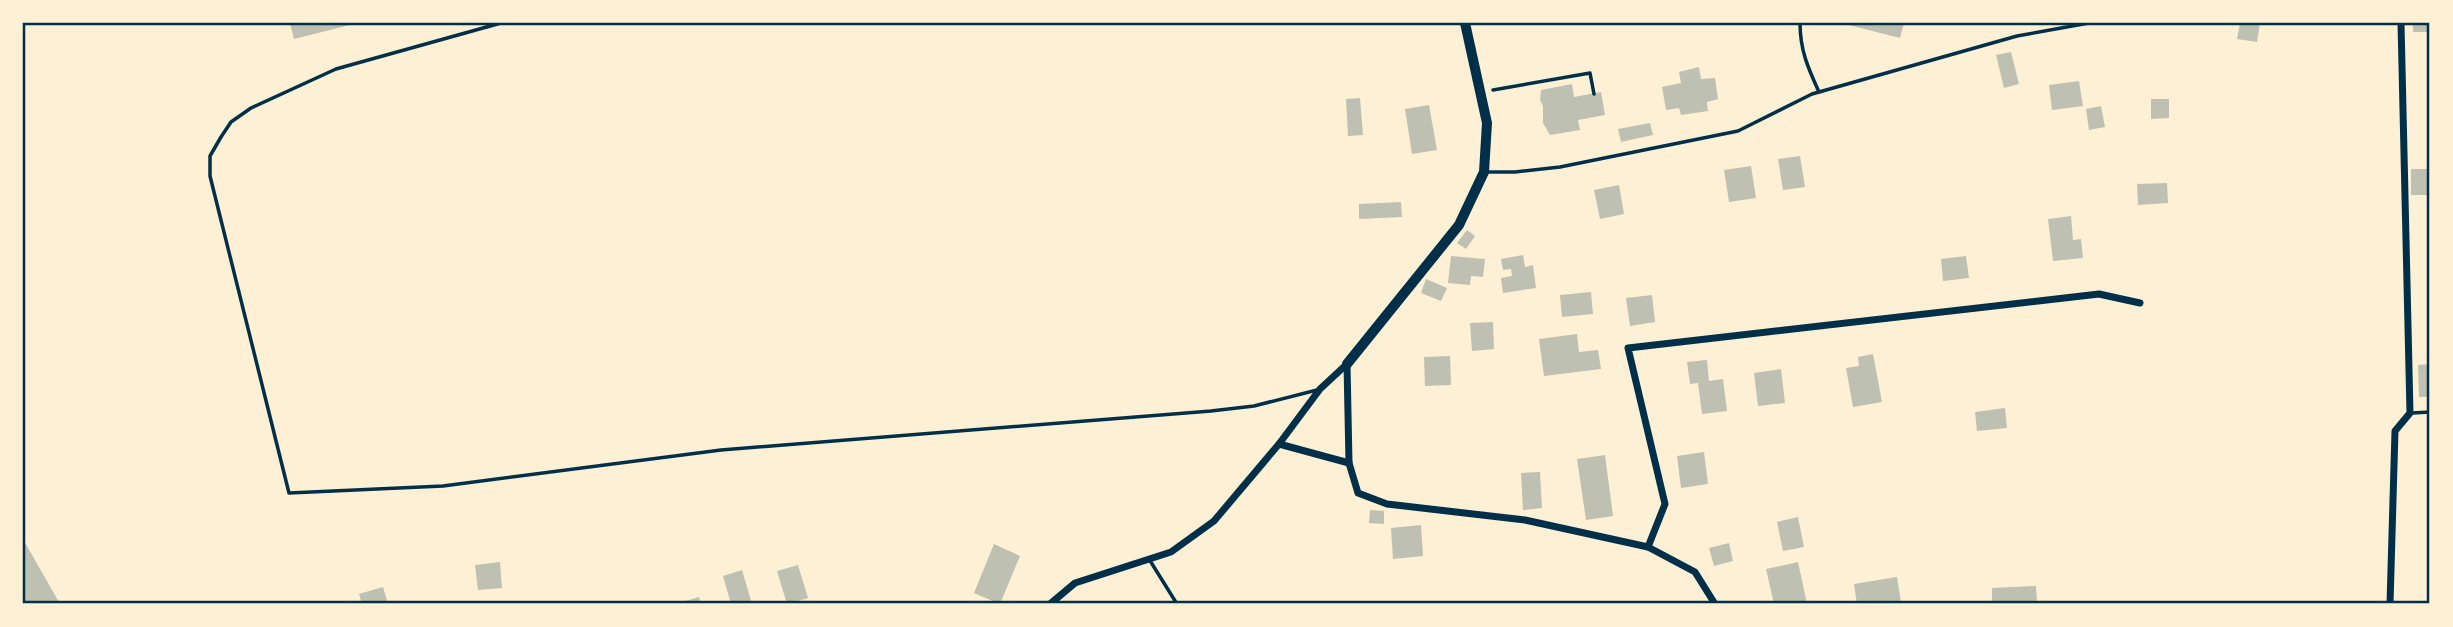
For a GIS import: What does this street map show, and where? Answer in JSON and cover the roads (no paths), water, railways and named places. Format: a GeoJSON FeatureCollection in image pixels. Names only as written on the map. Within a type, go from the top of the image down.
{"type":"FeatureCollection","features":[{"type":"Feature","properties":{"kind":"street"},"geometry":{"type":"LineString","coordinates":[[1050,604],[1075,583],[1171,552],[1214,521],[1279,444],[1320,389],[1347,364],[1459,225],[1484,172],[1487,123],[1465,23]]}},
{"type":"Feature","properties":{"kind":"street"},"geometry":{"type":"LineString","coordinates":[[2390,604],[2395,431],[2410,413],[2401,23]]}},
{"type":"Feature","properties":{"kind":"street"},"geometry":{"type":"LineString","coordinates":[[1648,547],[1665,504],[1628,348],[2099,294],[2140,303]]}},
{"type":"Feature","properties":{"kind":"street"},"geometry":{"type":"LineString","coordinates":[[1347,364],[1349,463],[1359,493],[1387,504],[1525,520],[1648,547],[1695,572],[1715,604]]}},
{"type":"Feature","properties":{"kind":"street"},"geometry":{"type":"LineString","coordinates":[[1279,444],[1349,463]]}},
{"type":"Feature","properties":{"kind":"lane"},"geometry":{"type":"LineString","coordinates":[[501,23],[336,69],[251,108],[231,122],[210,156],[210,176],[289,493],[443,486],[721,450],[1211,411],[1254,406],[1320,389]]}},
{"type":"Feature","properties":{"kind":"lane"},"geometry":{"type":"LineString","coordinates":[[1800,23],[1804,60],[1819,92]]}},
{"type":"Feature","properties":{"kind":"lane"},"geometry":{"type":"LineString","coordinates":[[1484,172],[1560,167],[1738,131],[1819,92],[2017,36],[2090,23]]}},
{"type":"Feature","properties":{"kind":"lane"},"geometry":{"type":"LineString","coordinates":[[2410,413],[2430,412]]}},
{"type":"Feature","properties":{"kind":"lane"},"geometry":{"type":"LineString","coordinates":[[1149,559],[1177,604]]}}]}
